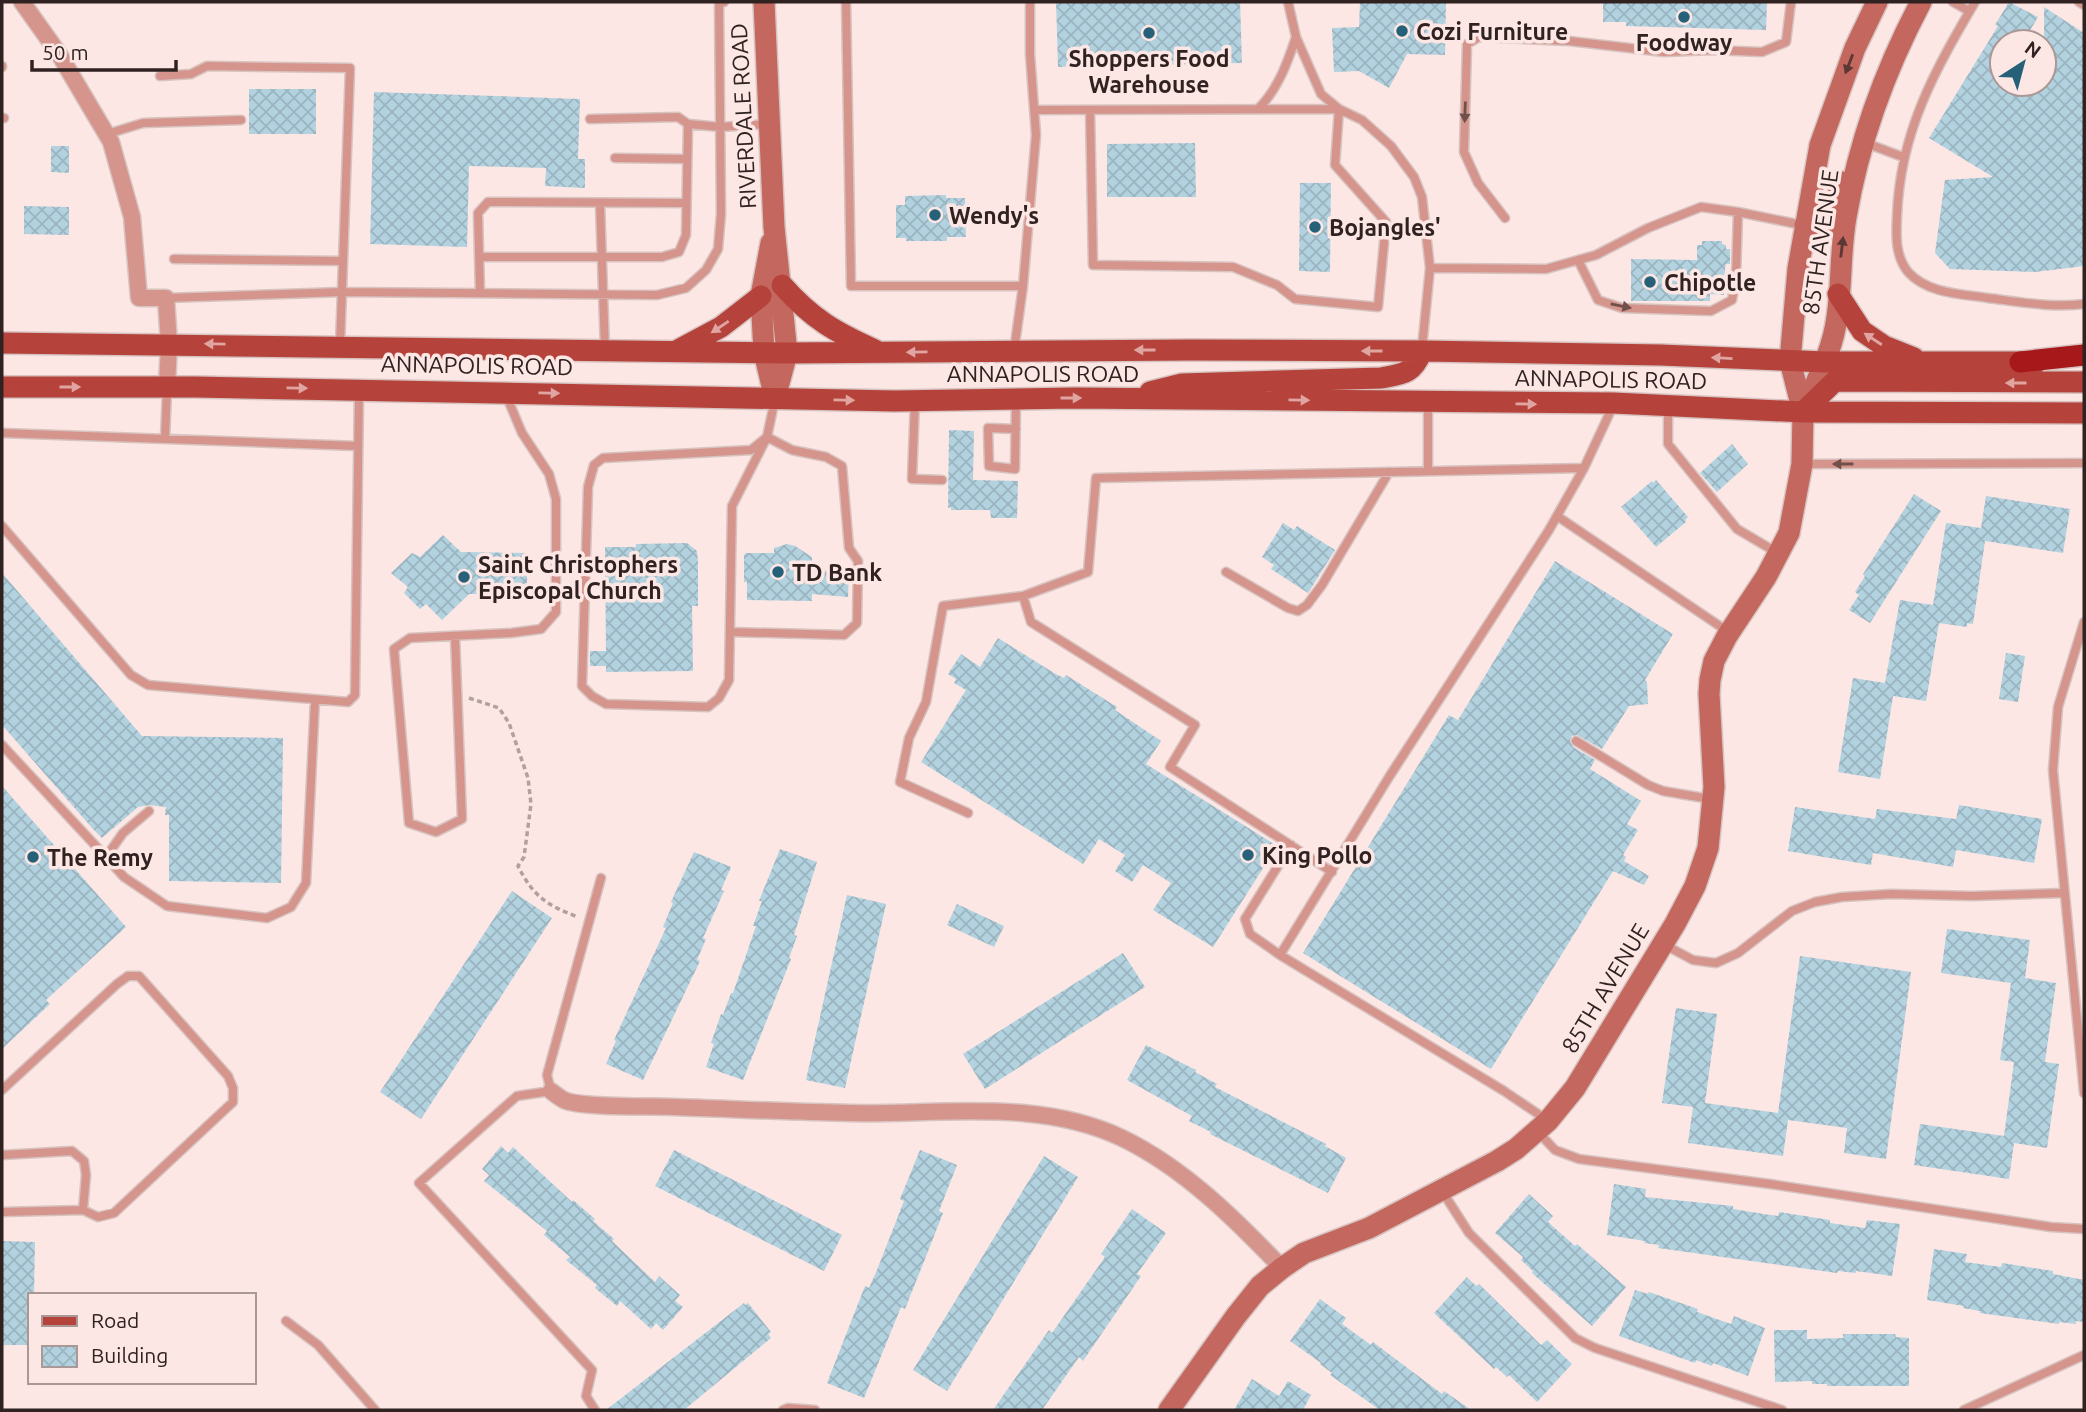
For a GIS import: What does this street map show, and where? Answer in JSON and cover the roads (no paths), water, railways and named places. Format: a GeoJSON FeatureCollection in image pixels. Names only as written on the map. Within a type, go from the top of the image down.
{"type":"FeatureCollection","features":[{"type":"Feature","properties":{"kind":"highway"},"geometry":{"type":"LineString","coordinates":[[2020,362],[2084,355]]}},
{"type":"Feature","properties":{"kind":"main road"},"geometry":{"type":"LineString","coordinates":[[782,285],[807,313],[820,322],[880,352]]}},
{"type":"Feature","properties":{"kind":"main road"},"geometry":{"type":"LineString","coordinates":[[1838,294],[1862,331],[1884,346],[1926,362]]}},
{"type":"Feature","properties":{"kind":"main road"},"geometry":{"type":"LineString","coordinates":[[676,351],[721,327],[761,296]]}},
{"type":"Feature","properties":{"kind":"main road","name":"ANNAPOLIS ROAD"},"geometry":{"type":"LineString","coordinates":[[2,343],[787,353],[1422,351],[1661,355],[1825,362],[2084,362]]}},
{"type":"Feature","properties":{"kind":"main road"},"geometry":{"type":"LineString","coordinates":[[1125,399],[1182,384],[1381,378],[1403,374],[1416,366],[1422,351]]}},
{"type":"Feature","properties":{"kind":"main road"},"geometry":{"type":"LineString","coordinates":[[1803,412],[1835,381],[2084,383]]}},
{"type":"Feature","properties":{"kind":"main road","name":"ANNAPOLIS ROAD"},"geometry":{"type":"LineString","coordinates":[[2,387],[167,386],[915,401],[1125,399],[1614,403],[1803,412],[2084,413]]}},
{"type":"Feature","properties":{"kind":"street"},"geometry":{"type":"LineString","coordinates":[[22,2],[59,54],[107,134],[132,217],[139,298],[166,298],[169,344],[167,386]]}},
{"type":"Feature","properties":{"kind":"street","name":"RIVERDALE ROAD"},"geometry":{"type":"LineString","coordinates":[[764,2],[774,227],[787,353],[775,398]]}},
{"type":"Feature","properties":{"kind":"street","name":"85TH AVENUE"},"geometry":{"type":"LineString","coordinates":[[1169,1410],[1236,1316],[1260,1286],[1282,1268],[1304,1253],[1368,1228],[1497,1161],[1542,1126],[1575,1088],[1663,944],[1695,886],[1708,848],[1713,799],[1709,687],[1714,662],[1729,632],[1766,578],[1789,533],[1802,464],[1803,412],[1790,361],[1798,269],[1820,145],[1856,48],[1877,2]]}},
{"type":"Feature","properties":{"kind":"street","name":"85TH AVENUE"},"geometry":{"type":"LineString","coordinates":[[1803,412],[1825,362],[1837,317],[1846,218],[1863,142],[1893,59],[1921,2]]}},
{"type":"Feature","properties":{"kind":"street"},"geometry":{"type":"LineString","coordinates":[[1805,226],[1821,228],[1828,223],[1842,181],[1863,142]]}},
{"type":"Feature","properties":{"kind":"street","name":"RIVERDALE ROAD"},"geometry":{"type":"LineString","coordinates":[[774,227],[761,296],[764,352],[775,398]]}},
{"type":"Feature","properties":{"kind":"street"},"geometry":{"type":"LineString","coordinates":[[551,1091],[565,1101],[615,1105],[852,1113],[1020,1113],[1067,1121],[1120,1138],[1167,1165],[1217,1205],[1282,1268]]}},
{"type":"Feature","properties":{"kind":"lane"},"geometry":{"type":"LineString","coordinates":[[166,298],[342,292],[657,295],[687,288],[706,270],[718,249],[721,214],[719,4],[724,2]]}},
{"type":"Feature","properties":{"kind":"lane"},"geometry":{"type":"LineString","coordinates":[[846,2],[851,286],[1023,286]]}},
{"type":"Feature","properties":{"kind":"lane"},"geometry":{"type":"LineString","coordinates":[[1014,351],[1023,286],[1035,146],[1030,2]]}},
{"type":"Feature","properties":{"kind":"lane"},"geometry":{"type":"LineString","coordinates":[[1288,2],[1296,37],[1321,94],[1339,109],[1362,120],[1391,146],[1414,177],[1422,197],[1430,268],[1422,351]]}},
{"type":"Feature","properties":{"kind":"lane"},"geometry":{"type":"LineString","coordinates":[[1505,218],[1478,183],[1464,152],[1467,44],[1479,37],[1569,41],[1664,52],[1762,52],[1786,41],[1791,2]]}},
{"type":"Feature","properties":{"kind":"lane"},"geometry":{"type":"LineString","coordinates":[[1953,2],[1969,11]]}},
{"type":"Feature","properties":{"kind":"lane"},"geometry":{"type":"LineString","coordinates":[[1975,2],[1940,62],[1920,106],[1903,157],[1896,240],[1900,259],[1920,281],[1942,291],[2036,304],[2084,304]]}},
{"type":"Feature","properties":{"kind":"lane"},"geometry":{"type":"LineString","coordinates":[[2079,2],[2084,5]]}},
{"type":"Feature","properties":{"kind":"lane"},"geometry":{"type":"LineString","coordinates":[[1258,109],[1271,96],[1288,63],[1296,37]]}},
{"type":"Feature","properties":{"kind":"lane"},"geometry":{"type":"LineString","coordinates":[[160,76],[191,74],[207,66],[350,68],[340,346]]}},
{"type":"Feature","properties":{"kind":"lane"},"geometry":{"type":"LineString","coordinates":[[1035,110],[1339,109]]}},
{"type":"Feature","properties":{"kind":"lane"},"geometry":{"type":"LineString","coordinates":[[1090,110],[1093,265],[1233,267],[1277,285],[1295,299],[1378,307],[1386,222],[1335,165],[1339,109]]}},
{"type":"Feature","properties":{"kind":"lane"},"geometry":{"type":"LineString","coordinates":[[590,119],[678,117],[688,124],[720,127],[769,124]]}},
{"type":"Feature","properties":{"kind":"lane"},"geometry":{"type":"LineString","coordinates":[[107,134],[143,123],[241,120]]}},
{"type":"Feature","properties":{"kind":"lane"},"geometry":{"type":"LineString","coordinates":[[480,257],[662,257],[679,251],[686,235],[688,124]]}},
{"type":"Feature","properties":{"kind":"lane"},"geometry":{"type":"LineString","coordinates":[[1863,142],[1903,157]]}},
{"type":"Feature","properties":{"kind":"lane"},"geometry":{"type":"LineString","coordinates":[[615,158],[687,159]]}},
{"type":"Feature","properties":{"kind":"lane"},"geometry":{"type":"LineString","coordinates":[[480,293],[478,213],[488,202],[686,203]]}},
{"type":"Feature","properties":{"kind":"lane"},"geometry":{"type":"LineString","coordinates":[[600,203],[605,350]]}},
{"type":"Feature","properties":{"kind":"lane"},"geometry":{"type":"LineString","coordinates":[[1430,268],[1546,269],[1597,255],[1648,228],[1701,207],[1805,226]]}},
{"type":"Feature","properties":{"kind":"lane"},"geometry":{"type":"LineString","coordinates":[[1578,260],[1598,300],[1622,307],[1711,311],[1732,300],[1736,277],[1738,212]]}},
{"type":"Feature","properties":{"kind":"lane"},"geometry":{"type":"LineString","coordinates":[[174,259],[343,261]]}},
{"type":"Feature","properties":{"kind":"lane"},"geometry":{"type":"LineString","coordinates":[[165,439],[167,386]]}},
{"type":"Feature","properties":{"kind":"lane"},"geometry":{"type":"LineString","coordinates":[[2,526],[131,675],[148,685],[348,702],[355,695],[359,389]]}},
{"type":"Feature","properties":{"kind":"lane"},"geometry":{"type":"LineString","coordinates":[[455,636],[462,819],[436,832],[409,823],[394,649],[410,638],[541,629],[555,612],[556,499],[549,474],[522,433],[505,392]]}},
{"type":"Feature","properties":{"kind":"lane"},"geometry":{"type":"LineString","coordinates":[[767,438],[751,450],[603,458],[594,465],[588,487],[582,686],[592,696],[606,704],[708,707],[719,698],[729,680],[732,506],[767,438],[775,398]]}},
{"type":"Feature","properties":{"kind":"lane"},"geometry":{"type":"LineString","coordinates":[[1016,399],[1016,429],[1015,469],[989,466],[988,428],[1016,429]]}},
{"type":"Feature","properties":{"kind":"lane"},"geometry":{"type":"LineString","coordinates":[[915,401],[912,479],[942,480]]}},
{"type":"Feature","properties":{"kind":"lane"},"geometry":{"type":"LineString","coordinates":[[1428,402],[1428,471]]}},
{"type":"Feature","properties":{"kind":"lane"},"geometry":{"type":"LineString","coordinates":[[1280,955],[1389,777],[1557,516],[1584,468],[1614,403]]}},
{"type":"Feature","properties":{"kind":"lane"},"geometry":{"type":"LineString","coordinates":[[1668,406],[1668,444],[1737,529],[1778,554]]}},
{"type":"Feature","properties":{"kind":"lane"},"geometry":{"type":"LineString","coordinates":[[2,433],[358,446]]}},
{"type":"Feature","properties":{"kind":"lane"},"geometry":{"type":"LineString","coordinates":[[730,632],[844,635],[857,623],[858,561],[849,548],[842,466],[826,457],[792,450],[767,438]]}},
{"type":"Feature","properties":{"kind":"lane"},"geometry":{"type":"LineString","coordinates":[[1802,464],[2084,463]]}},
{"type":"Feature","properties":{"kind":"lane"},"geometry":{"type":"LineString","coordinates":[[968,813],[900,782],[909,737],[926,702],[943,606],[1023,596],[1088,572],[1096,478],[1584,468]]}},
{"type":"Feature","properties":{"kind":"lane"},"geometry":{"type":"LineString","coordinates":[[1226,572],[1288,608],[1298,611],[1307,606],[1389,472]]}},
{"type":"Feature","properties":{"kind":"lane"},"geometry":{"type":"LineString","coordinates":[[1557,516],[1729,632]]}},
{"type":"Feature","properties":{"kind":"lane"},"geometry":{"type":"LineString","coordinates":[[1023,596],[1031,622],[1195,725],[1170,767],[1332,872]]}},
{"type":"Feature","properties":{"kind":"lane"},"geometry":{"type":"LineString","coordinates":[[2084,622],[2055,720],[2053,770],[2084,1093]]}},
{"type":"Feature","properties":{"kind":"lane"},"geometry":{"type":"LineString","coordinates":[[2,745],[124,877],[167,906],[267,918],[291,907],[306,883],[314,700]]}},
{"type":"Feature","properties":{"kind":"lane"},"geometry":{"type":"LineString","coordinates":[[1576,741],[1648,785],[1663,791],[1713,799]]}},
{"type":"Feature","properties":{"kind":"lane"},"geometry":{"type":"LineString","coordinates":[[106,857],[123,833],[149,811]]}},
{"type":"Feature","properties":{"kind":"lane"},"geometry":{"type":"LineString","coordinates":[[1291,845],[1245,919],[1250,934],[1504,1091],[1542,1126],[1555,1150],[1579,1159],[1770,1184],[2051,1227],[2084,1229]]}},
{"type":"Feature","properties":{"kind":"lane"},"geometry":{"type":"LineString","coordinates":[[595,1410],[586,1396],[592,1370],[419,1182],[517,1096],[551,1091],[547,1075],[601,878]]}},
{"type":"Feature","properties":{"kind":"lane"},"geometry":{"type":"LineString","coordinates":[[1663,944],[1693,960],[1716,964],[1738,953],[1792,911],[1815,902],[1842,897],[1891,894],[1972,896],[2064,893]]}},
{"type":"Feature","properties":{"kind":"lane"},"geometry":{"type":"LineString","coordinates":[[2,1090],[128,976],[139,976],[228,1076],[233,1088],[233,1102],[114,1213],[98,1216],[83,1210],[2,1212]]}},
{"type":"Feature","properties":{"kind":"lane"},"geometry":{"type":"LineString","coordinates":[[2,1155],[72,1151],[84,1161],[86,1175],[83,1210]]}},
{"type":"Feature","properties":{"kind":"lane"},"geometry":{"type":"LineString","coordinates":[[1442,1191],[1469,1233],[1575,1338],[1595,1348],[1782,1410]]}},
{"type":"Feature","properties":{"kind":"lane"},"geometry":{"type":"LineString","coordinates":[[286,1321],[318,1345],[375,1410]]}},
{"type":"Feature","properties":{"kind":"lane"},"geometry":{"type":"LineString","coordinates":[[1964,1410],[2084,1355]]}},
{"type":"Feature","properties":{"kind":"lane"},"geometry":{"type":"LineString","coordinates":[[783,1410],[815,1410]]}},
{"type":"Feature","properties":{"kind":"place","name":"Foodway"},"geometry":{"type":"Point","coordinates":[1684,17]}},
{"type":"Feature","properties":{"kind":"place","name":"Cozi Furniture"},"geometry":{"type":"Point","coordinates":[1402,31]}},
{"type":"Feature","properties":{"kind":"place","name":"Shoppers Food Warehouse"},"geometry":{"type":"Point","coordinates":[1149,33]}},
{"type":"Feature","properties":{"kind":"place","name":"Wendy's"},"geometry":{"type":"Point","coordinates":[935,215]}},
{"type":"Feature","properties":{"kind":"place","name":"Bojangles'"},"geometry":{"type":"Point","coordinates":[1315,227]}},
{"type":"Feature","properties":{"kind":"place","name":"Chipotle"},"geometry":{"type":"Point","coordinates":[1650,282]}},
{"type":"Feature","properties":{"kind":"place","name":"TD Bank"},"geometry":{"type":"Point","coordinates":[778,572]}},
{"type":"Feature","properties":{"kind":"place","name":"Saint Christophers Episcopal Church"},"geometry":{"type":"Point","coordinates":[464,577]}},
{"type":"Feature","properties":{"kind":"place","name":"King Pollo"},"geometry":{"type":"Point","coordinates":[1248,855]}},
{"type":"Feature","properties":{"kind":"place","name":"The Remy"},"geometry":{"type":"Point","coordinates":[33,857]}}]}
